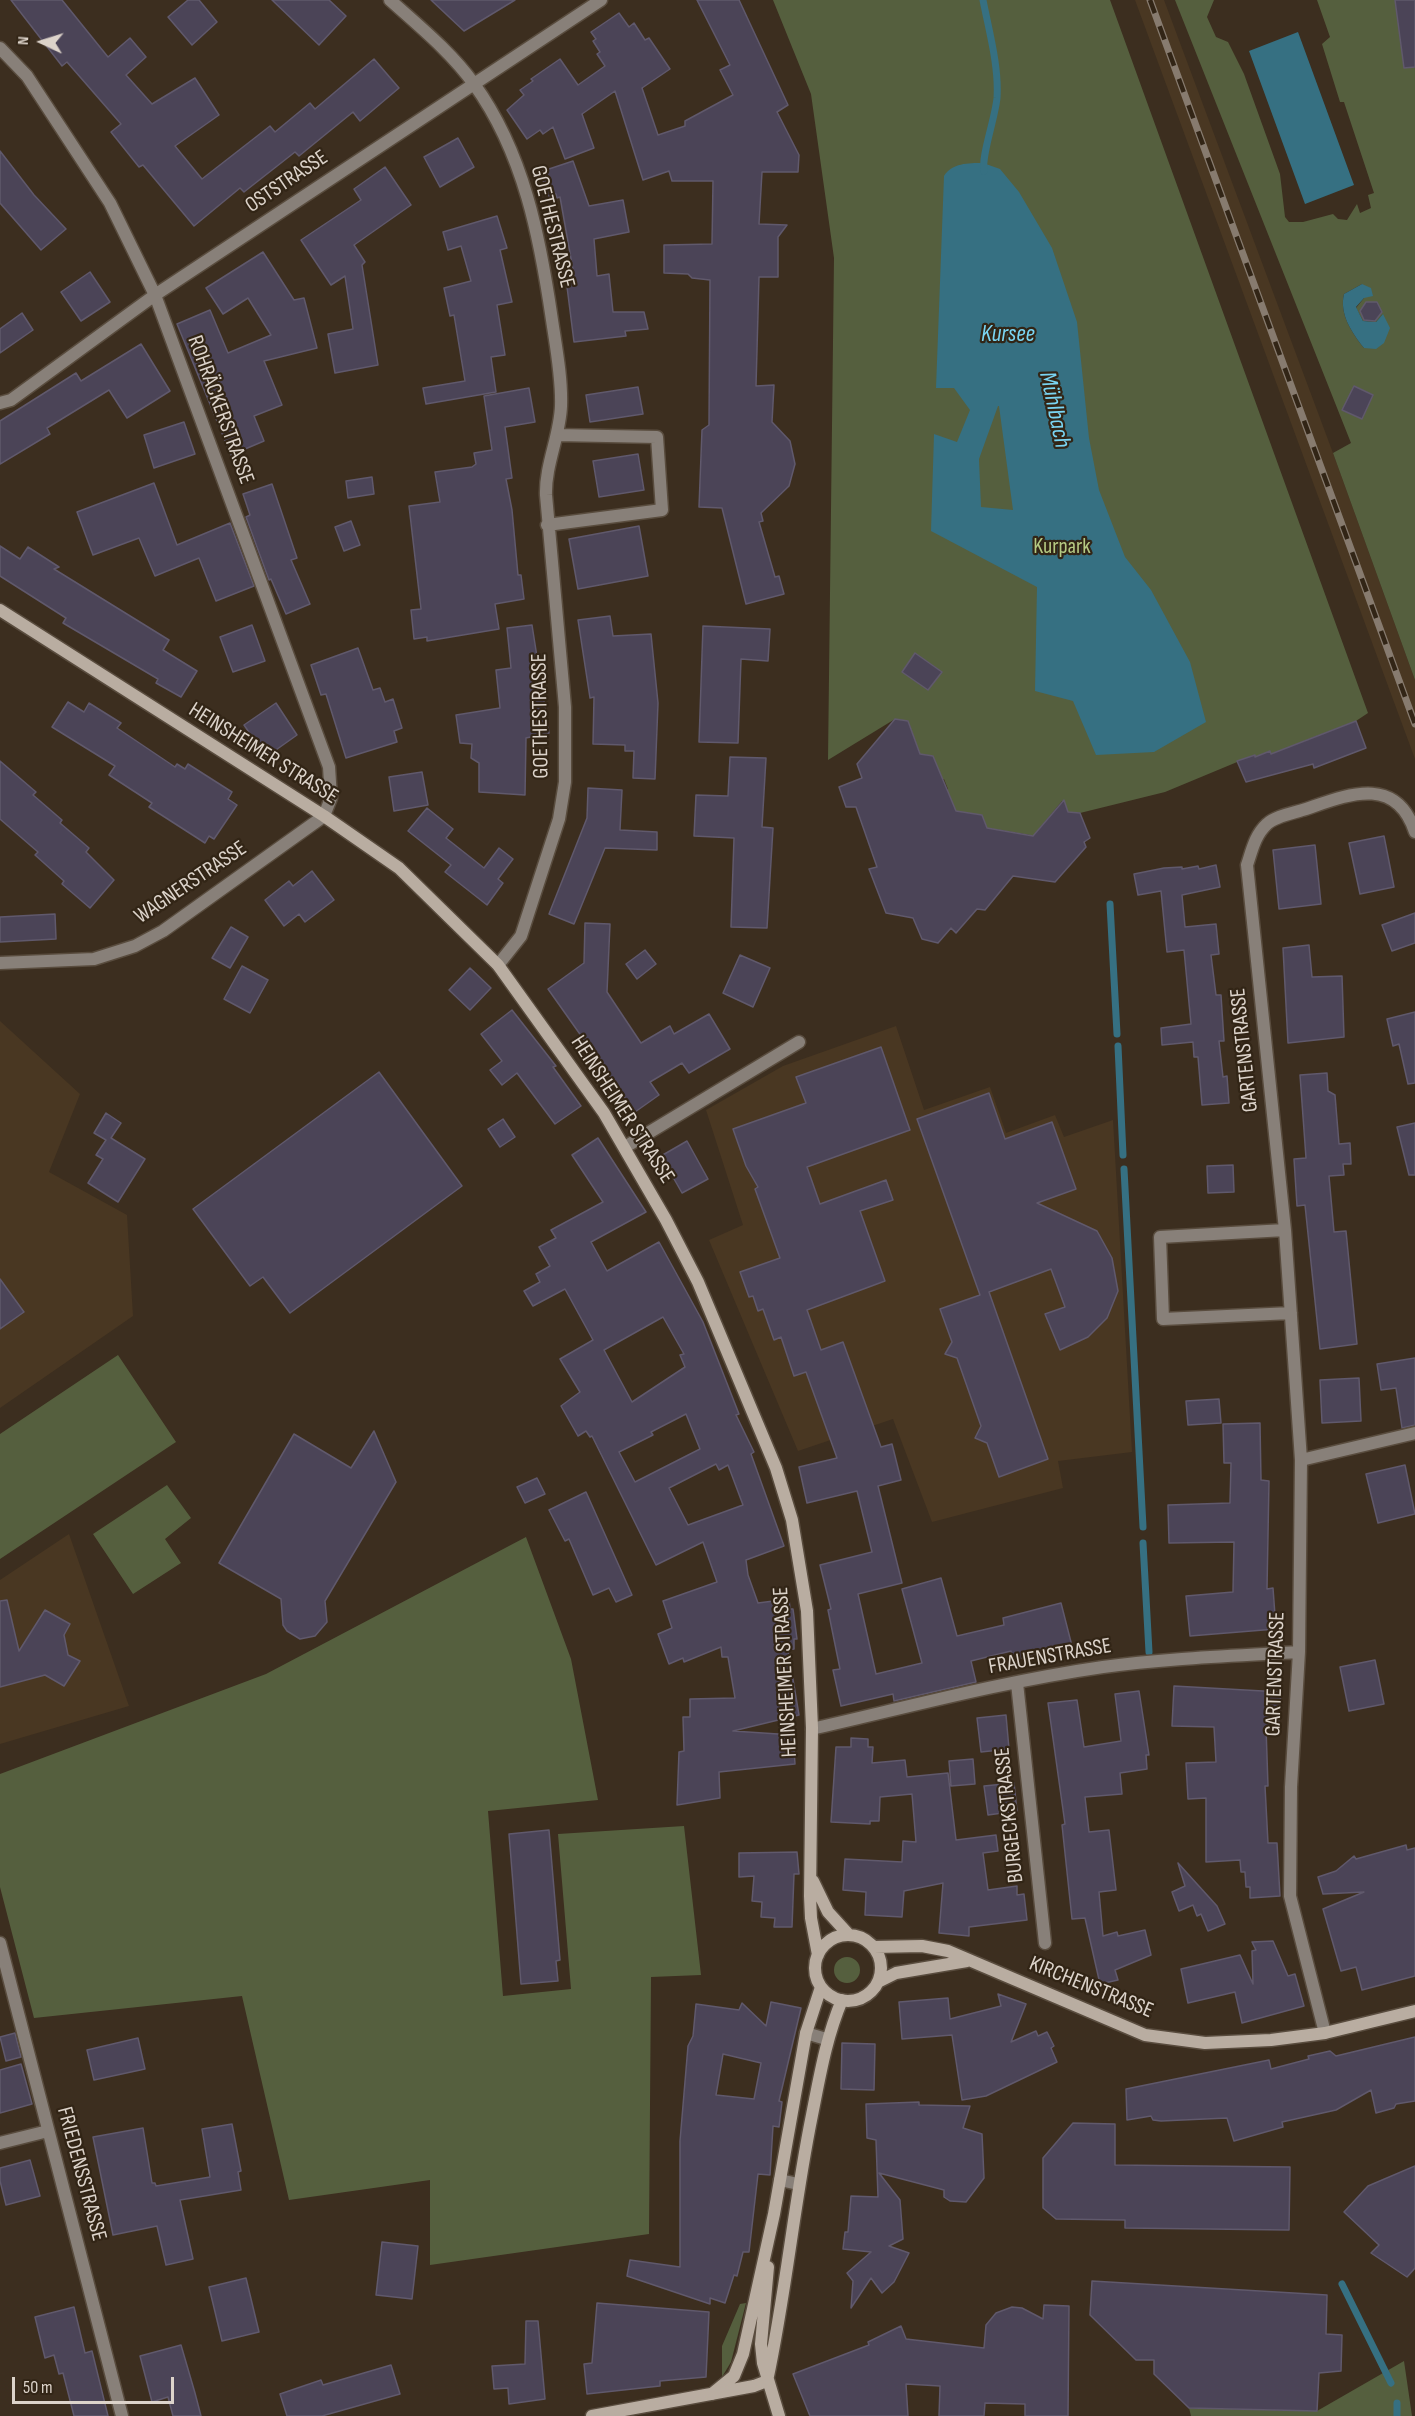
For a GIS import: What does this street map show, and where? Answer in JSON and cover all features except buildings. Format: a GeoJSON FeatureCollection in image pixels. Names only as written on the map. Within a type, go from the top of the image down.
{"type":"FeatureCollection","features":[{"type":"Feature","properties":{"kind":"street","name":"GOETHESTRASSE"},"geometry":{"type":"LineString","coordinates":[[390,0],[440,45],[474,84],[510,149],[536,227],[556,350],[561,405],[557,435],[546,482],[547,525],[566,707],[564,782],[559,819],[521,936],[498,965]]}},
{"type":"Feature","properties":{"kind":"street","name":"OSTSTRASSE"},"geometry":{"type":"LineString","coordinates":[[0,403],[11,400],[155,295],[601,0]]}},
{"type":"Feature","properties":{"kind":"street","name":"ROHRÄCKERSTRASSE"},"geometry":{"type":"LineString","coordinates":[[0,48],[27,76],[110,203],[155,295],[329,767],[331,798],[324,816]]}},
{"type":"Feature","properties":{"kind":"street"},"geometry":{"type":"LineString","coordinates":[[547,525],[662,510],[657,437],[557,435]]}},
{"type":"Feature","properties":{"kind":"street","name":"HEINSHEIMER STRASSE"},"geometry":{"type":"LineString","coordinates":[[0,610],[324,816],[399,868],[498,965],[604,1113],[625,1147],[698,1282],[776,1468],[792,1520],[807,1611],[812,1729],[811,1918],[818,1955],[817,1977],[821,1987],[806,2033],[774,2214],[743,2354],[734,2376],[712,2394]]}},
{"type":"Feature","properties":{"kind":"street","name":"GARTENSTRASSE"},"geometry":{"type":"LineString","coordinates":[[1325,2033],[1290,1896],[1292,1787],[1299,1652],[1301,1460],[1286,1230],[1247,865],[1257,835],[1269,821],[1352,794],[1374,792],[1398,804],[1415,832]]}},
{"type":"Feature","properties":{"kind":"street","name":"WAGNERSTRASSE"},"geometry":{"type":"LineString","coordinates":[[0,963],[94,959],[135,945],[163,931],[324,816]]}},
{"type":"Feature","properties":{"kind":"street"},"geometry":{"type":"LineString","coordinates":[[625,1147],[799,1042]]}},
{"type":"Feature","properties":{"kind":"street"},"geometry":{"type":"LineString","coordinates":[[1286,1230],[1160,1238],[1163,1319],[1291,1313]]}},
{"type":"Feature","properties":{"kind":"street"},"geometry":{"type":"LineString","coordinates":[[1301,1460],[1415,1433]]}},
{"type":"Feature","properties":{"kind":"street","name":"FRAUENSTRASSE"},"geometry":{"type":"LineString","coordinates":[[812,1729],[1017,1683],[1161,1660],[1299,1652]]}},
{"type":"Feature","properties":{"kind":"street","name":"BURGECKSTRASSE"},"geometry":{"type":"LineString","coordinates":[[1017,1683],[1045,1942]]}},
{"type":"Feature","properties":{"kind":"street","name":"HEINSHEIMER STRASSE"},"geometry":{"type":"LineString","coordinates":[[813,1880],[828,1912],[849,1935],[858,1937],[873,1947]]}},
{"type":"Feature","properties":{"kind":"street"},"geometry":{"type":"LineString","coordinates":[[818,1955],[830,1940],[849,1935]]}},
{"type":"Feature","properties":{"kind":"street","name":"FRIEDENSSTRASSE"},"geometry":{"type":"LineString","coordinates":[[0,1943],[122,2416]]}},
{"type":"Feature","properties":{"kind":"street","name":"KIRCHENSTRASSE"},"geometry":{"type":"LineString","coordinates":[[873,1947],[922,1946],[948,1951],[1145,2035],[1205,2043],[1271,2040],[1325,2033],[1415,2011]]}},
{"type":"Feature","properties":{"kind":"street"},"geometry":{"type":"LineString","coordinates":[[873,1947],[881,1964],[878,1982]]}},
{"type":"Feature","properties":{"kind":"street"},"geometry":{"type":"LineString","coordinates":[[821,1987],[827,1993],[842,2000],[856,2000],[869,1993],[878,1982],[896,1973],[967,1960]]}},
{"type":"Feature","properties":{"kind":"street"},"geometry":{"type":"LineString","coordinates":[[592,2416],[641,2412],[767,2381],[776,2338],[798,2184],[826,2039],[842,2000]]}},
{"type":"Feature","properties":{"kind":"street"},"geometry":{"type":"LineString","coordinates":[[806,2033],[826,2039]]}},
{"type":"Feature","properties":{"kind":"street"},"geometry":{"type":"LineString","coordinates":[[794,2099],[813,2106]]}},
{"type":"Feature","properties":{"kind":"street"},"geometry":{"type":"LineString","coordinates":[[0,2143],[48,2131]]}},
{"type":"Feature","properties":{"kind":"street"},"geometry":{"type":"LineString","coordinates":[[787,2136],[807,2140]]}},
{"type":"Feature","properties":{"kind":"street"},"geometry":{"type":"LineString","coordinates":[[780,2180],[798,2184]]}},
{"type":"Feature","properties":{"kind":"street","name":"HEINSHEIMER STRASSE"},"geometry":{"type":"LineString","coordinates":[[774,2214],[761,2344],[767,2381],[779,2416]]}},
{"type":"Feature","properties":{"kind":"shaded area"},"geometry":{"type":"Polygon","coordinates":[[[1135,0],[1164,0],[1333,453],[1415,680],[1415,759],[1135,0]]]}},
{"type":"Feature","properties":{"kind":"shaded area"},"geometry":{"type":"Polygon","coordinates":[[[0,1021],[80,1094],[49,1172],[127,1215],[133,1316],[0,1408],[0,1021]]]}},
{"type":"Feature","properties":{"kind":"shaded area"},"geometry":{"type":"Polygon","coordinates":[[[896,1026],[924,1110],[990,1087],[1006,1133],[1055,1115],[1064,1137],[1113,1120],[1132,1452],[1058,1461],[1063,1488],[932,1522],[893,1419],[798,1451],[709,1240],[743,1225],[706,1110],[783,1066],[896,1026]]]}},
{"type":"Feature","properties":{"kind":"shaded area"},"geometry":{"type":"Polygon","coordinates":[[[69,1534],[129,1706],[0,1744],[0,1580],[69,1534]]]}},
{"type":"Feature","properties":{"kind":"green space","name":"Kurpark"},"geometry":{"type":"Polygon","coordinates":[[[773,0],[1110,0],[1368,713],[1356,721],[1304,741],[1305,744],[1271,754],[1270,751],[1255,757],[1254,755],[1165,792],[1080,813],[1068,812],[1062,801],[1038,830],[1036,836],[987,828],[982,815],[952,811],[945,791],[948,789],[944,779],[941,780],[933,756],[920,754],[908,721],[895,719],[828,760],[834,258],[811,94],[773,0]]]}},
{"type":"Feature","properties":{"kind":"green space"},"geometry":{"type":"Polygon","coordinates":[[[1175,0],[1214,0],[1207,17],[1216,37],[1228,42],[1244,74],[1280,174],[1285,217],[1289,222],[1303,222],[1333,214],[1338,219],[1347,220],[1357,204],[1360,213],[1371,208],[1368,195],[1374,193],[1344,102],[1340,102],[1322,44],[1330,37],[1317,0],[1415,0],[1415,680],[1333,453],[1351,443],[1175,0]],[[1362,284],[1344,294],[1343,309],[1355,336],[1364,348],[1383,314],[1376,322],[1363,321],[1356,308],[1364,298],[1362,284]],[[1354,386],[1343,409],[1362,419],[1373,395],[1354,386]]]}},
{"type":"Feature","properties":{"kind":"green space"},"geometry":{"type":"Polygon","coordinates":[[[118,1355],[176,1442],[0,1559],[0,1434],[118,1355]]]}},
{"type":"Feature","properties":{"kind":"green space"},"geometry":{"type":"Polygon","coordinates":[[[167,1485],[191,1518],[165,1539],[181,1563],[133,1594],[93,1534],[167,1485]]]}},
{"type":"Feature","properties":{"kind":"green space"},"geometry":{"type":"Polygon","coordinates":[[[526,1537],[571,1659],[598,1800],[488,1811],[503,1996],[571,1989],[558,1834],[684,1826],[701,1975],[651,1977],[649,2234],[430,2265],[430,2180],[289,2200],[242,1996],[34,2018],[0,1887],[0,1774],[266,1674],[526,1537]]]}},
{"type":"Feature","properties":{"kind":"green space"},"geometry":{"type":"Polygon","coordinates":[[[847,1957],[856,1961],[860,1970],[856,1979],[847,1983],[838,1979],[834,1970],[838,1961],[847,1957]]]}},
{"type":"Feature","properties":{"kind":"green space"},"geometry":{"type":"Polygon","coordinates":[[[746,2303],[731,2362],[722,2377],[722,2346],[740,2304],[746,2303]]]}},
{"type":"Feature","properties":{"kind":"green space"},"geometry":{"type":"Polygon","coordinates":[[[1404,2361],[1412,2416],[1191,2416],[1189,2408],[1317,2411],[1404,2361]]]}},
{"type":"Feature","properties":{"kind":"water"},"geometry":{"type":"Polygon","coordinates":[[[1298,32],[1354,185],[1305,204],[1249,51],[1298,32]]]}},
{"type":"Feature","properties":{"kind":"water","name":"Kursee"},"geometry":{"type":"Polygon","coordinates":[[[983,163],[1000,169],[1019,192],[1052,248],[1077,322],[1089,438],[1099,490],[1125,557],[1151,590],[1190,662],[1206,722],[1154,752],[1096,755],[1073,701],[1035,691],[1037,587],[931,531],[934,434],[957,442],[970,410],[954,388],[936,388],[944,176],[956,166],[983,163]],[[999,406],[979,459],[981,507],[1013,510],[999,406]]]}},
{"type":"Feature","properties":{"kind":"water"},"geometry":{"type":"Polygon","coordinates":[[[1362,284],[1371,288],[1373,296],[1364,298],[1356,307],[1363,321],[1376,322],[1383,314],[1390,328],[1384,343],[1376,349],[1364,348],[1351,330],[1343,309],[1344,294],[1362,284]]]}},
{"type":"Feature","properties":{"kind":"waterway","name":"Mühlbach"},"geometry":{"type":"LineString","coordinates":[[983,0],[993,49],[997,86],[996,107],[984,156],[984,171]]}},
{"type":"Feature","properties":{"kind":"waterway"},"geometry":{"type":"LineString","coordinates":[[1110,904],[1117,1034]]}},
{"type":"Feature","properties":{"kind":"waterway"},"geometry":{"type":"LineString","coordinates":[[1118,1046],[1123,1155]]}},
{"type":"Feature","properties":{"kind":"waterway"},"geometry":{"type":"LineString","coordinates":[[1124,1169],[1143,1527]]}},
{"type":"Feature","properties":{"kind":"waterway"},"geometry":{"type":"LineString","coordinates":[[1143,1543],[1149,1652]]}},
{"type":"Feature","properties":{"kind":"waterway"},"geometry":{"type":"LineString","coordinates":[[1342,2284],[1391,2383]]}},
{"type":"Feature","properties":{"kind":"waterway"},"geometry":{"type":"LineString","coordinates":[[1397,2403],[1397,2416]]}},
{"type":"Feature","properties":{"kind":"railway"},"geometry":{"type":"LineString","coordinates":[[1150,0],[1415,724]]}}]}
